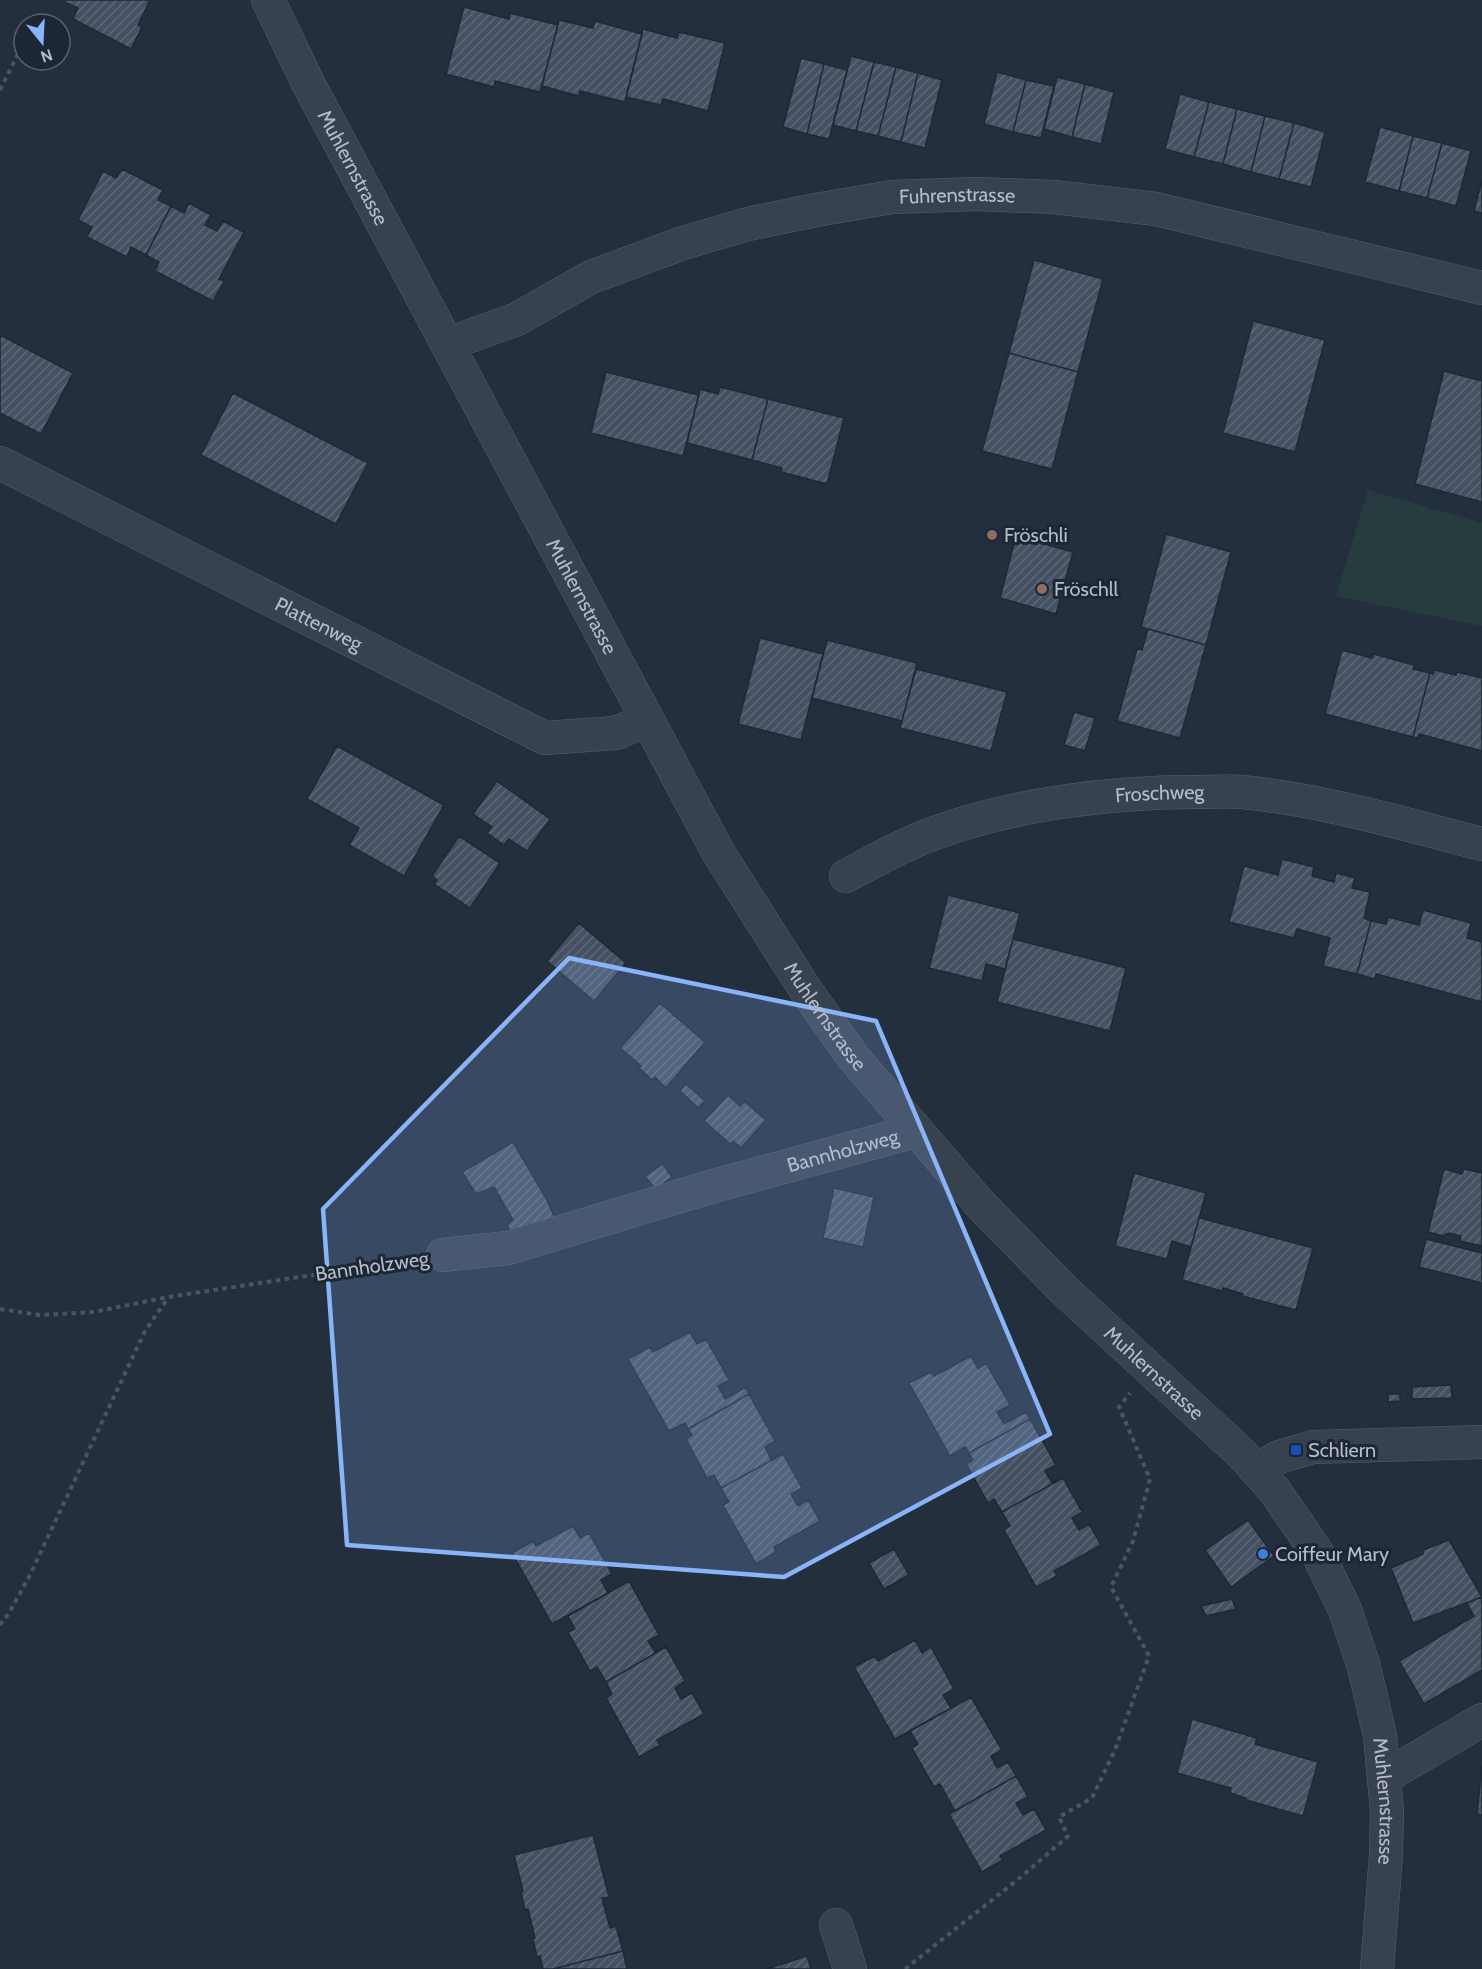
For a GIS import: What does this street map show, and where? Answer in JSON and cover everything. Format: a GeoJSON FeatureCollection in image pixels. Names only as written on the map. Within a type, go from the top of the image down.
{"type":"FeatureCollection","features":[{"type":"Feature","properties":{"kind":"street","name":"Muhlernstrasse"},"geometry":{"type":"LineString","coordinates":[[268,0],[308,83],[718,852],[805,989],[853,1057],[981,1205],[1064,1290],[1217,1430],[1257,1470],[1294,1517],[1318,1554],[1345,1610],[1364,1666],[1380,1736],[1385,1777],[1386,1855],[1377,1969]]}},
{"type":"Feature","properties":{"kind":"street","name":"Fuhrenstrasse"},"geometry":{"type":"LineString","coordinates":[[448,345],[517,319],[591,277],[683,243],[748,224],[892,197],[975,194],[1054,197],[1156,209],[1482,288]]}},
{"type":"Feature","properties":{"kind":"street","name":"Plattenweg"},"geometry":{"type":"LineString","coordinates":[[0,463],[545,738],[616,733],[647,720]]}},
{"type":"Feature","properties":{"kind":"street","name":"Froschweg"},"geometry":{"type":"LineString","coordinates":[[846,876],[933,833],[1003,814],[1088,798],[1169,792],[1241,792],[1330,805],[1482,844]]}},
{"type":"Feature","properties":{"kind":"street","name":"Bannholzweg"},"geometry":{"type":"LineString","coordinates":[[443,1255],[508,1248],[710,1187],[915,1131]]}},
{"type":"Feature","properties":{"kind":"street"},"geometry":{"type":"LineString","coordinates":[[1257,1470],[1288,1453],[1322,1446],[1482,1442]]}},
{"type":"Feature","properties":{"kind":"street"},"geometry":{"type":"LineString","coordinates":[[1385,1777],[1482,1720]]}},
{"type":"Feature","properties":{"kind":"street"},"geometry":{"type":"LineString","coordinates":[[836,1925],[850,1969]]}},
{"type":"Feature","properties":{"kind":"path"},"geometry":{"type":"LineString","coordinates":[[0,90],[12,66]]}},
{"type":"Feature","properties":{"kind":"path","name":"Bannholzweg"},"geometry":{"type":"LineString","coordinates":[[0,1308],[39,1315],[94,1312],[168,1297],[443,1255]]}},
{"type":"Feature","properties":{"kind":"path"},"geometry":{"type":"LineString","coordinates":[[0,1625],[29,1577],[145,1331],[168,1297]]}},
{"type":"Feature","properties":{"kind":"path"},"geometry":{"type":"LineString","coordinates":[[905,1969],[1021,1877],[1068,1836],[1059,1817],[1092,1798],[1115,1750],[1149,1656],[1111,1587],[1133,1541],[1150,1479],[1119,1407],[1150,1368]]}},
{"type":"Feature","properties":{"kind":"highlighted area"},"geometry":{"type":"Polygon","coordinates":[[[569,958],[876,1021],[1050,1434],[784,1577],[347,1545],[323,1209],[569,958]]]}},
{"type":"Feature","properties":{"kind":"green space"},"geometry":{"type":"Polygon","coordinates":[[[1368,490],[1482,523],[1482,626],[1336,596],[1368,490]]]}},
{"type":"Feature","properties":{"kind":"building"},"geometry":{"type":"Polygon","coordinates":[[[65,0],[150,0],[138,25],[142,27],[131,49],[73,19],[78,8],[64,2],[65,0]]]}},
{"type":"Feature","properties":{"kind":"building"},"geometry":{"type":"Polygon","coordinates":[[[464,7],[509,19],[510,13],[558,25],[540,92],[495,81],[494,87],[446,74],[464,7]]]}},
{"type":"Feature","properties":{"kind":"building"},"geometry":{"type":"Polygon","coordinates":[[[559,20],[593,28],[595,21],[642,34],[625,102],[580,91],[579,96],[542,86],[559,20]]]}},
{"type":"Feature","properties":{"kind":"building"},"geometry":{"type":"Polygon","coordinates":[[[643,29],[677,38],[679,32],[725,43],[708,111],[663,99],[661,105],[626,97],[643,29]]]}},
{"type":"Feature","properties":{"kind":"building"},"geometry":{"type":"Polygon","coordinates":[[[851,56],[874,62],[856,131],[833,125],[851,56]]]}},
{"type":"Feature","properties":{"kind":"building"},"geometry":{"type":"Polygon","coordinates":[[[801,58],[824,64],[807,134],[783,127],[801,58]]]}},
{"type":"Feature","properties":{"kind":"building"},"geometry":{"type":"Polygon","coordinates":[[[874,62],[896,67],[878,136],[856,131],[874,62]]]}},
{"type":"Feature","properties":{"kind":"building"},"geometry":{"type":"Polygon","coordinates":[[[824,64],[847,70],[829,139],[807,134],[824,64]]]}},
{"type":"Feature","properties":{"kind":"building"},"geometry":{"type":"Polygon","coordinates":[[[896,67],[918,73],[901,142],[878,136],[896,67]]]}},
{"type":"Feature","properties":{"kind":"building"},"geometry":{"type":"Polygon","coordinates":[[[997,72],[1026,80],[1013,132],[984,124],[997,72]]]}},
{"type":"Feature","properties":{"kind":"building"},"geometry":{"type":"Polygon","coordinates":[[[918,73],[942,80],[925,148],[901,142],[918,73]]]}},
{"type":"Feature","properties":{"kind":"building"},"geometry":{"type":"Polygon","coordinates":[[[1057,77],[1085,84],[1072,137],[1044,129],[1057,77]]]}},
{"type":"Feature","properties":{"kind":"building"},"geometry":{"type":"Polygon","coordinates":[[[1026,80],[1054,86],[1041,138],[1013,132],[1026,80]]]}},
{"type":"Feature","properties":{"kind":"building"},"geometry":{"type":"Polygon","coordinates":[[[1085,84],[1114,92],[1101,144],[1072,137],[1085,84]]]}},
{"type":"Feature","properties":{"kind":"building"},"geometry":{"type":"Polygon","coordinates":[[[1180,94],[1209,102],[1194,157],[1165,149],[1180,94]]]}},
{"type":"Feature","properties":{"kind":"building"},"geometry":{"type":"Polygon","coordinates":[[[1209,102],[1237,109],[1223,164],[1194,157],[1209,102]]]}},
{"type":"Feature","properties":{"kind":"building"},"geometry":{"type":"Polygon","coordinates":[[[1237,109],[1265,116],[1251,172],[1223,164],[1237,109]]]}},
{"type":"Feature","properties":{"kind":"building"},"geometry":{"type":"Polygon","coordinates":[[[1265,116],[1294,123],[1279,179],[1251,172],[1265,116]]]}},
{"type":"Feature","properties":{"kind":"building"},"geometry":{"type":"Polygon","coordinates":[[[1294,123],[1325,132],[1311,187],[1279,179],[1294,123]]]}},
{"type":"Feature","properties":{"kind":"building"},"geometry":{"type":"Polygon","coordinates":[[[1380,127],[1413,136],[1399,191],[1365,182],[1380,127]]]}},
{"type":"Feature","properties":{"kind":"building"},"geometry":{"type":"Polygon","coordinates":[[[1413,136],[1442,143],[1427,198],[1399,191],[1413,136]]]}},
{"type":"Feature","properties":{"kind":"building"},"geometry":{"type":"Polygon","coordinates":[[[1442,143],[1471,151],[1456,206],[1427,198],[1442,143]]]}},
{"type":"Feature","properties":{"kind":"building"},"geometry":{"type":"Polygon","coordinates":[[[122,169],[163,190],[158,200],[171,206],[146,255],[131,247],[127,257],[87,237],[92,227],[78,220],[103,171],[116,178],[122,169]]]}},
{"type":"Feature","properties":{"kind":"building"},"geometry":{"type":"Polygon","coordinates":[[[1482,180],[1482,213],[1474,211],[1482,180]]]}},
{"type":"Feature","properties":{"kind":"building"},"geometry":{"type":"Polygon","coordinates":[[[189,203],[211,215],[205,225],[217,231],[223,221],[244,232],[219,279],[224,281],[213,301],[155,271],[159,262],[146,255],[171,206],[184,213],[189,203]]]}},
{"type":"Feature","properties":{"kind":"building"},"geometry":{"type":"Polygon","coordinates":[[[1034,260],[1103,279],[1078,372],[1009,353],[1034,260]]]}},
{"type":"Feature","properties":{"kind":"building"},"geometry":{"type":"Polygon","coordinates":[[[1253,321],[1325,340],[1295,452],[1223,433],[1253,321]]]}},
{"type":"Feature","properties":{"kind":"building"},"geometry":{"type":"Polygon","coordinates":[[[0,335],[73,373],[41,434],[0,413],[0,335]]]}},
{"type":"Feature","properties":{"kind":"building"},"geometry":{"type":"Polygon","coordinates":[[[1009,353],[1078,372],[1052,469],[982,451],[1009,353]]]}},
{"type":"Feature","properties":{"kind":"building"},"geometry":{"type":"Polygon","coordinates":[[[1444,371],[1482,381],[1482,502],[1415,484],[1444,371]]]}},
{"type":"Feature","properties":{"kind":"building"},"geometry":{"type":"Polygon","coordinates":[[[606,372],[699,395],[683,456],[591,433],[606,372]]]}},
{"type":"Feature","properties":{"kind":"building"},"geometry":{"type":"Polygon","coordinates":[[[720,387],[768,399],[752,460],[687,443],[700,389],[718,394],[720,387]]]}},
{"type":"Feature","properties":{"kind":"building"},"geometry":{"type":"Polygon","coordinates":[[[233,393],[368,463],[336,524],[201,455],[233,393]]]}},
{"type":"Feature","properties":{"kind":"building"},"geometry":{"type":"Polygon","coordinates":[[[768,399],[844,418],[827,484],[781,472],[782,468],[752,460],[768,399]]]}},
{"type":"Feature","properties":{"kind":"building"},"geometry":{"type":"Polygon","coordinates":[[[1166,534],[1231,552],[1206,645],[1141,627],[1166,534]]]}},
{"type":"Feature","properties":{"kind":"building"},"geometry":{"type":"Polygon","coordinates":[[[1016,536],[1073,552],[1056,614],[1000,598],[1016,536]]]}},
{"type":"Feature","properties":{"kind":"building"},"geometry":{"type":"Polygon","coordinates":[[[1148,629],[1206,645],[1180,738],[1117,721],[1137,649],[1142,650],[1148,629]]]}},
{"type":"Feature","properties":{"kind":"building"},"geometry":{"type":"Polygon","coordinates":[[[760,638],[823,654],[801,740],[738,724],[760,638]]]}},
{"type":"Feature","properties":{"kind":"building"},"geometry":{"type":"Polygon","coordinates":[[[827,640],[917,663],[902,721],[812,698],[827,640]]]}},
{"type":"Feature","properties":{"kind":"building"},"geometry":{"type":"Polygon","coordinates":[[[1342,650],[1372,658],[1374,654],[1414,665],[1413,669],[1430,673],[1413,737],[1325,714],[1342,650]]]}},
{"type":"Feature","properties":{"kind":"building"},"geometry":{"type":"Polygon","coordinates":[[[916,669],[1007,692],[991,751],[900,728],[916,669]]]}},
{"type":"Feature","properties":{"kind":"building"},"geometry":{"type":"Polygon","coordinates":[[[1435,670],[1482,678],[1482,751],[1419,734],[1418,738],[1413,737],[1430,673],[1433,674],[1435,670]]]}},
{"type":"Feature","properties":{"kind":"building"},"geometry":{"type":"Polygon","coordinates":[[[1074,712],[1095,718],[1085,751],[1064,745],[1074,712]]]}},
{"type":"Feature","properties":{"kind":"building"},"geometry":{"type":"Polygon","coordinates":[[[337,746],[444,805],[404,876],[349,845],[359,828],[307,799],[337,746]]]}},
{"type":"Feature","properties":{"kind":"building"},"geometry":{"type":"Polygon","coordinates":[[[497,781],[550,819],[527,851],[509,839],[504,845],[487,833],[492,827],[473,814],[497,781]]]}},
{"type":"Feature","properties":{"kind":"building"},"geometry":{"type":"Polygon","coordinates":[[[459,836],[500,863],[470,908],[434,884],[437,880],[432,876],[459,836]]]}},
{"type":"Feature","properties":{"kind":"building"},"geometry":{"type":"Polygon","coordinates":[[[1282,859],[1314,867],[1312,876],[1334,882],[1336,873],[1355,878],[1352,888],[1370,892],[1364,918],[1371,921],[1357,974],[1323,966],[1330,938],[1297,929],[1294,938],[1229,922],[1244,866],[1278,875],[1282,859]]]}},
{"type":"Feature","properties":{"kind":"building"},"geometry":{"type":"Polygon","coordinates":[[[948,895],[1020,913],[1005,969],[986,964],[982,981],[929,968],[948,895]]]}},
{"type":"Feature","properties":{"kind":"building"},"geometry":{"type":"Polygon","coordinates":[[[1423,910],[1471,923],[1467,938],[1482,942],[1482,1002],[1376,974],[1375,979],[1357,974],[1371,921],[1386,924],[1388,917],[1419,925],[1423,910]]]}},
{"type":"Feature","properties":{"kind":"building"},"geometry":{"type":"Polygon","coordinates":[[[579,923],[626,963],[594,1001],[547,961],[579,923]]]}},
{"type":"Feature","properties":{"kind":"building"},"geometry":{"type":"Polygon","coordinates":[[[1013,939],[1126,968],[1110,1031],[997,1002],[1013,939]]]}},
{"type":"Feature","properties":{"kind":"building"},"geometry":{"type":"Polygon","coordinates":[[[660,1003],[705,1042],[666,1088],[655,1077],[652,1080],[639,1068],[641,1066],[620,1048],[660,1003]]]}},
{"type":"Feature","properties":{"kind":"building"},"geometry":{"type":"Polygon","coordinates":[[[686,1084],[705,1101],[698,1108],[680,1091],[686,1084]]]}},
{"type":"Feature","properties":{"kind":"building"},"geometry":{"type":"Polygon","coordinates":[[[728,1095],[740,1106],[744,1101],[766,1120],[741,1148],[733,1141],[730,1144],[704,1121],[728,1095]]]}},
{"type":"Feature","properties":{"kind":"building"},"geometry":{"type":"Polygon","coordinates":[[[513,1142],[547,1200],[556,1221],[513,1237],[507,1225],[513,1220],[494,1187],[476,1194],[462,1172],[513,1142]]]}},
{"type":"Feature","properties":{"kind":"building"},"geometry":{"type":"Polygon","coordinates":[[[663,1164],[672,1177],[655,1189],[645,1176],[663,1164]]]}},
{"type":"Feature","properties":{"kind":"building"},"geometry":{"type":"Polygon","coordinates":[[[1444,1169],[1462,1174],[1464,1169],[1482,1173],[1482,1246],[1460,1241],[1461,1236],[1449,1233],[1443,1236],[1428,1232],[1444,1169]]]}},
{"type":"Feature","properties":{"kind":"building"},"geometry":{"type":"Polygon","coordinates":[[[1134,1173],[1206,1193],[1191,1247],[1172,1241],[1167,1259],[1115,1246],[1134,1173]]]}},
{"type":"Feature","properties":{"kind":"building"},"geometry":{"type":"Polygon","coordinates":[[[834,1188],[874,1197],[863,1247],[823,1238],[834,1188]]]}},
{"type":"Feature","properties":{"kind":"building"},"geometry":{"type":"Polygon","coordinates":[[[1206,1193],[1200,1218],[1313,1248],[1296,1310],[1242,1296],[1243,1294],[1223,1288],[1222,1291],[1182,1280],[1206,1193]]]}},
{"type":"Feature","properties":{"kind":"building"},"geometry":{"type":"Polygon","coordinates":[[[1426,1239],[1482,1253],[1482,1283],[1419,1267],[1426,1239]]]}},
{"type":"Feature","properties":{"kind":"building"},"geometry":{"type":"Polygon","coordinates":[[[690,1332],[697,1344],[706,1339],[729,1380],[718,1386],[725,1399],[746,1387],[749,1394],[688,1429],[685,1423],[669,1431],[628,1359],[650,1347],[653,1352],[690,1332]]]}},
{"type":"Feature","properties":{"kind":"building"},"geometry":{"type":"Polygon","coordinates":[[[971,1356],[978,1369],[986,1363],[1010,1405],[997,1412],[1004,1424],[1026,1412],[1030,1419],[969,1453],[965,1447],[950,1456],[909,1383],[931,1372],[934,1376],[971,1356]]]}},
{"type":"Feature","properties":{"kind":"building"},"geometry":{"type":"Polygon","coordinates":[[[1451,1385],[1452,1398],[1412,1399],[1412,1387],[1451,1385]]]}},
{"type":"Feature","properties":{"kind":"building"},"geometry":{"type":"Polygon","coordinates":[[[749,1394],[775,1441],[765,1447],[771,1459],[783,1454],[721,1488],[714,1475],[707,1478],[686,1439],[692,1435],[688,1429],[749,1394]]]}},
{"type":"Feature","properties":{"kind":"building"},"geometry":{"type":"Polygon","coordinates":[[[1388,1394],[1400,1394],[1400,1401],[1388,1402],[1388,1394]]]}},
{"type":"Feature","properties":{"kind":"building"},"geometry":{"type":"Polygon","coordinates":[[[1030,1419],[1056,1465],[1045,1471],[1052,1483],[1063,1478],[1002,1512],[994,1499],[988,1503],[966,1464],[973,1460],[969,1453],[1030,1419]]]}},
{"type":"Feature","properties":{"kind":"building"},"geometry":{"type":"Polygon","coordinates":[[[783,1454],[802,1488],[791,1494],[798,1506],[808,1500],[820,1521],[774,1547],[776,1552],[756,1564],[723,1505],[729,1502],[721,1488],[783,1454]]]}},
{"type":"Feature","properties":{"kind":"building"},"geometry":{"type":"Polygon","coordinates":[[[1063,1478],[1082,1512],[1072,1518],[1079,1530],[1089,1524],[1101,1545],[1054,1571],[1057,1576],[1036,1587],[1004,1530],[1010,1526],[1002,1512],[1063,1478]]]}},
{"type":"Feature","properties":{"kind":"building"},"geometry":{"type":"Polygon","coordinates":[[[1248,1520],[1274,1556],[1231,1587],[1205,1550],[1248,1520]]]}},
{"type":"Feature","properties":{"kind":"building"},"geometry":{"type":"Polygon","coordinates":[[[573,1526],[580,1538],[589,1533],[612,1574],[601,1580],[608,1593],[552,1624],[512,1553],[533,1541],[536,1546],[573,1526]]]}},
{"type":"Feature","properties":{"kind":"building"},"geometry":{"type":"Polygon","coordinates":[[[1449,1540],[1482,1597],[1413,1623],[1391,1568],[1423,1554],[1423,1550],[1449,1540]]]}},
{"type":"Feature","properties":{"kind":"building"},"geometry":{"type":"Polygon","coordinates":[[[894,1549],[909,1575],[884,1589],[869,1563],[894,1549]]]}},
{"type":"Feature","properties":{"kind":"building"},"geometry":{"type":"Polygon","coordinates":[[[629,1581],[659,1635],[648,1641],[655,1652],[666,1647],[606,1682],[597,1667],[590,1671],[568,1632],[575,1629],[568,1616],[629,1581]]]}},
{"type":"Feature","properties":{"kind":"building"},"geometry":{"type":"Polygon","coordinates":[[[1482,1597],[1482,1670],[1424,1704],[1399,1661],[1474,1616],[1467,1603],[1482,1597]]]}},
{"type":"Feature","properties":{"kind":"building"},"geometry":{"type":"Polygon","coordinates":[[[1232,1599],[1236,1609],[1206,1616],[1201,1606],[1232,1599]]]}},
{"type":"Feature","properties":{"kind":"building"},"geometry":{"type":"Polygon","coordinates":[[[915,1640],[922,1653],[931,1647],[954,1689],[943,1695],[951,1708],[895,1739],[854,1667],[875,1656],[878,1661],[915,1640]]]}},
{"type":"Feature","properties":{"kind":"building"},"geometry":{"type":"Polygon","coordinates":[[[666,1647],[685,1681],[675,1688],[681,1699],[692,1693],[704,1714],[657,1740],[660,1745],[639,1757],[606,1698],[612,1694],[606,1682],[666,1647]]]}},
{"type":"Feature","properties":{"kind":"building"},"geometry":{"type":"Polygon","coordinates":[[[971,1697],[1002,1750],[991,1756],[997,1768],[1008,1762],[1016,1776],[955,1811],[940,1784],[934,1787],[912,1748],[918,1744],[910,1731],[971,1697]]]}},
{"type":"Feature","properties":{"kind":"building"},"geometry":{"type":"Polygon","coordinates":[[[1192,1719],[1257,1738],[1255,1744],[1318,1762],[1303,1816],[1246,1800],[1246,1798],[1230,1793],[1231,1788],[1177,1773],[1192,1719]]]}},
{"type":"Feature","properties":{"kind":"building"},"geometry":{"type":"Polygon","coordinates":[[[1482,1765],[1482,1815],[1477,1814],[1482,1765]]]}},
{"type":"Feature","properties":{"kind":"building"},"geometry":{"type":"Polygon","coordinates":[[[1016,1776],[1028,1797],[1016,1803],[1023,1815],[1034,1809],[1046,1830],[1000,1856],[1003,1860],[982,1872],[949,1814],[1016,1776]]]}},
{"type":"Feature","properties":{"kind":"building"},"geometry":{"type":"Polygon","coordinates":[[[593,1835],[609,1897],[602,1898],[610,1928],[616,1926],[623,1951],[553,1969],[543,1969],[540,1956],[537,1957],[528,1909],[525,1910],[514,1855],[593,1835]]]}},
{"type":"Feature","properties":{"kind":"building"},"geometry":{"type":"Polygon","coordinates":[[[623,1951],[627,1969],[553,1969],[623,1951]]]}},
{"type":"Feature","properties":{"kind":"building"},"geometry":{"type":"Polygon","coordinates":[[[807,1956],[811,1969],[767,1969],[807,1956]]]}},
{"type":"Feature","properties":{"kind":"place","name":"Fröschli"},"geometry":{"type":"Point","coordinates":[992,535]}},
{"type":"Feature","properties":{"kind":"place","name":"Fröschll"},"geometry":{"type":"Point","coordinates":[1042,589]}},
{"type":"Feature","properties":{"kind":"place","name":"Schliern"},"geometry":{"type":"Point","coordinates":[1296,1450]}},
{"type":"Feature","properties":{"kind":"place","name":"Coiffeur Mary"},"geometry":{"type":"Point","coordinates":[1263,1554]}}]}
